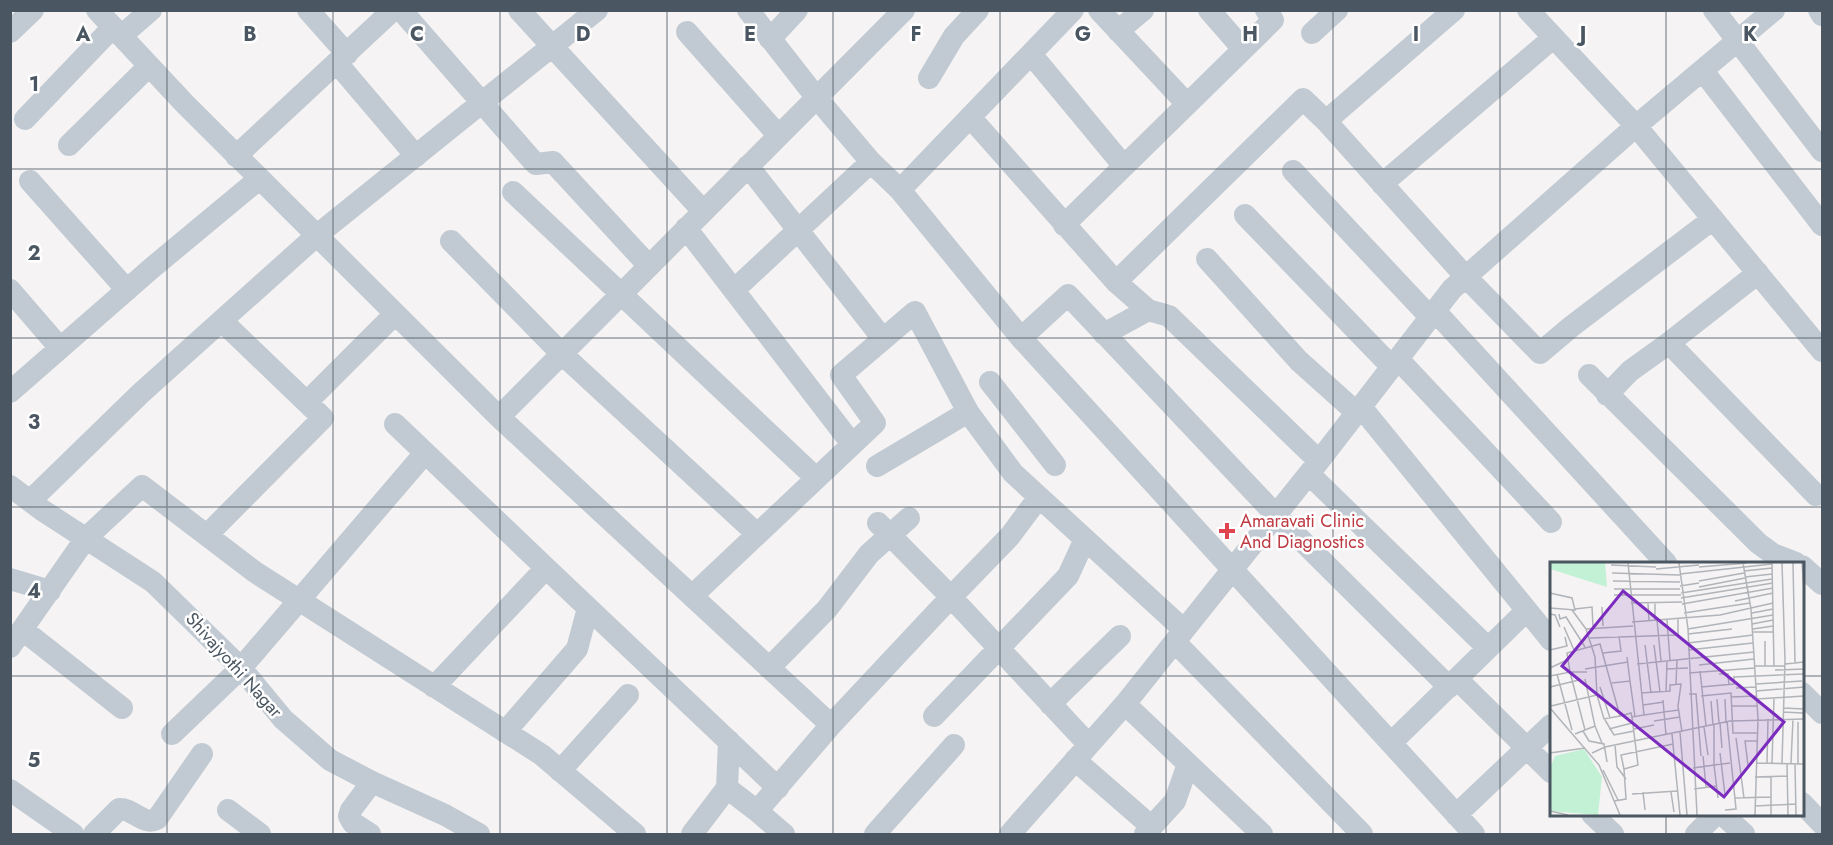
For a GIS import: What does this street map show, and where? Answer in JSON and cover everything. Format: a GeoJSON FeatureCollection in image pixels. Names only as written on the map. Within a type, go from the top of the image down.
{"type":"FeatureCollection","features":[{"type":"Feature","properties":{"kind":"street"},"geometry":{"type":"LineString","coordinates":[[10,32],[33,10]]}},
{"type":"Feature","properties":{"kind":"street"},"geometry":{"type":"LineString","coordinates":[[97,10],[236,156],[499,417],[831,724]]}},
{"type":"Feature","properties":{"kind":"street"},"geometry":{"type":"LineString","coordinates":[[25,119],[117,32],[151,10]]}},
{"type":"Feature","properties":{"kind":"street"},"geometry":{"type":"LineString","coordinates":[[308,10],[416,156]]}},
{"type":"Feature","properties":{"kind":"street"},"geometry":{"type":"LineString","coordinates":[[519,10],[551,48],[703,211]]}},
{"type":"Feature","properties":{"kind":"street"},"geometry":{"type":"LineString","coordinates":[[30,501],[141,393],[316,236],[597,10]]}},
{"type":"Feature","properties":{"kind":"street"},"geometry":{"type":"LineString","coordinates":[[747,10],[816,97],[872,162],[900,190],[1021,338],[1474,834]]}},
{"type":"Feature","properties":{"kind":"street"},"geometry":{"type":"LineString","coordinates":[[770,39],[797,10]]}},
{"type":"Feature","properties":{"kind":"street"},"geometry":{"type":"LineString","coordinates":[[499,417],[904,10]]}},
{"type":"Feature","properties":{"kind":"street"},"geometry":{"type":"LineString","coordinates":[[929,78],[954,36],[978,10]]}},
{"type":"Feature","properties":{"kind":"street"},"geometry":{"type":"LineString","coordinates":[[900,190],[1074,10]]}},
{"type":"Feature","properties":{"kind":"street"},"geometry":{"type":"LineString","coordinates":[[1099,10],[1187,104]]}},
{"type":"Feature","properties":{"kind":"street"},"geometry":{"type":"LineString","coordinates":[[1118,31],[1143,10]]}},
{"type":"Feature","properties":{"kind":"street"},"geometry":{"type":"LineString","coordinates":[[1209,10],[1243,49]]}},
{"type":"Feature","properties":{"kind":"street"},"geometry":{"type":"LineString","coordinates":[[1064,225],[1273,20],[1266,10]]}},
{"type":"Feature","properties":{"kind":"street"},"geometry":{"type":"LineString","coordinates":[[1312,33],[1337,10]]}},
{"type":"Feature","properties":{"kind":"street"},"geometry":{"type":"LineString","coordinates":[[1326,121],[1454,10]]}},
{"type":"Feature","properties":{"kind":"street"},"geometry":{"type":"LineString","coordinates":[[1528,10],[1636,126],[1822,351]]}},
{"type":"Feature","properties":{"kind":"street"},"geometry":{"type":"LineString","coordinates":[[1714,10],[1822,151]]}},
{"type":"Feature","properties":{"kind":"street"},"geometry":{"type":"LineString","coordinates":[[1010,834],[1125,704],[1359,410],[1432,314],[1465,276],[1636,126],[1774,10]]}},
{"type":"Feature","properties":{"kind":"street"},"geometry":{"type":"LineString","coordinates":[[1819,10],[1822,15]]}},
{"type":"Feature","properties":{"kind":"street"},"geometry":{"type":"LineString","coordinates":[[236,156],[389,13],[482,103],[534,162],[553,162],[649,266]]}},
{"type":"Feature","properties":{"kind":"street"},"geometry":{"type":"LineString","coordinates":[[687,32],[778,135]]}},
{"type":"Feature","properties":{"kind":"street"},"geometry":{"type":"LineString","coordinates":[[1382,184],[1553,38]]}},
{"type":"Feature","properties":{"kind":"street"},"geometry":{"type":"LineString","coordinates":[[1031,54],[1123,165]]}},
{"type":"Feature","properties":{"kind":"street"},"geometry":{"type":"LineString","coordinates":[[69,145],[149,66]]}},
{"type":"Feature","properties":{"kind":"street"},"geometry":{"type":"LineString","coordinates":[[1703,71],[1822,225]]}},
{"type":"Feature","properties":{"kind":"street"},"geometry":{"type":"LineString","coordinates":[[1116,282],[1303,99],[1326,121],[1465,276],[1540,353],[1713,219]]}},
{"type":"Feature","properties":{"kind":"street"},"geometry":{"type":"LineString","coordinates":[[970,117],[1116,282],[1148,310],[1169,316],[1488,648]]}},
{"type":"Feature","properties":{"kind":"street"},"geometry":{"type":"LineString","coordinates":[[734,290],[872,162]]}},
{"type":"Feature","properties":{"kind":"street"},"geometry":{"type":"LineString","coordinates":[[748,166],[883,339]]}},
{"type":"Feature","properties":{"kind":"street"},"geometry":{"type":"LineString","coordinates":[[1293,171],[1432,314],[1665,562]]}},
{"type":"Feature","properties":{"kind":"street"},"geometry":{"type":"LineString","coordinates":[[10,392],[126,290],[259,179]]}},
{"type":"Feature","properties":{"kind":"street"},"geometry":{"type":"LineString","coordinates":[[30,181],[126,290]]}},
{"type":"Feature","properties":{"kind":"street"},"geometry":{"type":"LineString","coordinates":[[513,192],[816,478]]}},
{"type":"Feature","properties":{"kind":"street"},"geometry":{"type":"LineString","coordinates":[[1245,215],[1551,522]]}},
{"type":"Feature","properties":{"kind":"street"},"geometry":{"type":"LineString","coordinates":[[687,228],[852,444]]}},
{"type":"Feature","properties":{"kind":"street"},"geometry":{"type":"LineString","coordinates":[[451,241],[562,354],[757,534]]}},
{"type":"Feature","properties":{"kind":"street"},"geometry":{"type":"LineString","coordinates":[[1207,259],[1299,361],[1359,410],[1550,639]]}},
{"type":"Feature","properties":{"kind":"street"},"geometry":{"type":"LineString","coordinates":[[1607,395],[1630,371],[1758,273]]}},
{"type":"Feature","properties":{"kind":"street"},"geometry":{"type":"LineString","coordinates":[[10,290],[60,348]]}},
{"type":"Feature","properties":{"kind":"street"},"geometry":{"type":"LineString","coordinates":[[1021,338],[1068,295],[1276,515],[1453,683],[1529,749],[1550,771]]}},
{"type":"Feature","properties":{"kind":"street"},"geometry":{"type":"LineString","coordinates":[[1104,334],[1148,310]]}},
{"type":"Feature","properties":{"kind":"street"},"geometry":{"type":"LineString","coordinates":[[692,596],[875,423],[841,375],[915,312],[969,412],[1013,473],[1085,539],[1179,636],[1362,834]]}},
{"type":"Feature","properties":{"kind":"street"},"geometry":{"type":"LineString","coordinates":[[307,402],[395,314]]}},
{"type":"Feature","properties":{"kind":"street"},"geometry":{"type":"LineString","coordinates":[[207,535],[323,418],[222,321]]}},
{"type":"Feature","properties":{"kind":"street"},"geometry":{"type":"LineString","coordinates":[[1669,343],[1816,495]]}},
{"type":"Feature","properties":{"kind":"street"},"geometry":{"type":"LineString","coordinates":[[1589,375],[1758,543],[1773,554],[1793,562]]}},
{"type":"Feature","properties":{"kind":"street"},"geometry":{"type":"LineString","coordinates":[[990,382],[1055,465]]}},
{"type":"Feature","properties":{"kind":"street"},"geometry":{"type":"LineString","coordinates":[[877,466],[969,412]]}},
{"type":"Feature","properties":{"kind":"street"},"geometry":{"type":"LineString","coordinates":[[990,442],[1020,421]]}},
{"type":"Feature","properties":{"kind":"street"},"geometry":{"type":"LineString","coordinates":[[395,424],[778,788]]}},
{"type":"Feature","properties":{"kind":"street"},"geometry":{"type":"LineString","coordinates":[[172,734],[241,668],[425,453]]}},
{"type":"Feature","properties":{"kind":"street","name":"Shivajyothi Nagar"},"geometry":{"type":"LineString","coordinates":[[10,486],[153,582],[241,668],[263,698],[330,760],[445,815],[478,834]]}},
{"type":"Feature","properties":{"kind":"street"},"geometry":{"type":"LineString","coordinates":[[122,708],[17,639],[86,538],[142,486],[255,572],[542,755],[635,834]]}},
{"type":"Feature","properties":{"kind":"street"},"geometry":{"type":"LineString","coordinates":[[758,811],[831,724],[1010,536],[1039,497]]}},
{"type":"Feature","properties":{"kind":"street"},"geometry":{"type":"LineString","coordinates":[[769,668],[827,609],[869,554],[884,529],[909,518]]}},
{"type":"Feature","properties":{"kind":"street"},"geometry":{"type":"LineString","coordinates":[[884,529],[951,597],[1050,704],[1082,752],[1149,831],[1175,801],[1188,764]]}},
{"type":"Feature","properties":{"kind":"street"},"geometry":{"type":"LineString","coordinates":[[934,716],[1068,576],[1085,539]]}},
{"type":"Feature","properties":{"kind":"street"},"geometry":{"type":"LineString","coordinates":[[1803,567],[1822,584]]}},
{"type":"Feature","properties":{"kind":"street"},"geometry":{"type":"LineString","coordinates":[[434,687],[546,568]]}},
{"type":"Feature","properties":{"kind":"street"},"geometry":{"type":"LineString","coordinates":[[10,579],[50,591]]}},
{"type":"Feature","properties":{"kind":"street"},"geometry":{"type":"LineString","coordinates":[[505,732],[577,650],[588,608]]}},
{"type":"Feature","properties":{"kind":"street"},"geometry":{"type":"LineString","coordinates":[[1391,743],[1526,611]]}},
{"type":"Feature","properties":{"kind":"street"},"geometry":{"type":"LineString","coordinates":[[1050,704],[1120,636]]}},
{"type":"Feature","properties":{"kind":"street"},"geometry":{"type":"LineString","coordinates":[[560,771],[628,694]]}},
{"type":"Feature","properties":{"kind":"street"},"geometry":{"type":"LineString","coordinates":[[1803,694],[1822,713]]}},
{"type":"Feature","properties":{"kind":"street"},"geometry":{"type":"LineString","coordinates":[[1125,704],[1262,834]]}},
{"type":"Feature","properties":{"kind":"street"},"geometry":{"type":"LineString","coordinates":[[1456,815],[1529,749],[1550,726]]}},
{"type":"Feature","properties":{"kind":"street"},"geometry":{"type":"LineString","coordinates":[[692,834],[727,788],[729,741]]}},
{"type":"Feature","properties":{"kind":"street"},"geometry":{"type":"LineString","coordinates":[[875,834],[954,745]]}},
{"type":"Feature","properties":{"kind":"street"},"geometry":{"type":"LineString","coordinates":[[94,834],[119,808],[125,808],[146,820],[157,819],[202,754]]}},
{"type":"Feature","properties":{"kind":"street"},"geometry":{"type":"LineString","coordinates":[[370,834],[352,823],[349,816],[372,782]]}},
{"type":"Feature","properties":{"kind":"street"},"geometry":{"type":"LineString","coordinates":[[727,788],[784,834]]}},
{"type":"Feature","properties":{"kind":"street"},"geometry":{"type":"LineString","coordinates":[[10,790],[73,834]]}},
{"type":"Feature","properties":{"kind":"street"},"geometry":{"type":"LineString","coordinates":[[1803,805],[1822,824]]}},
{"type":"Feature","properties":{"kind":"street"},"geometry":{"type":"LineString","coordinates":[[228,810],[260,834]]}},
{"type":"Feature","properties":{"kind":"street"},"geometry":{"type":"LineString","coordinates":[[1594,815],[1613,834]]}},
{"type":"Feature","properties":{"kind":"street"},"geometry":{"type":"LineString","coordinates":[[1696,834],[1714,815]]}},
{"type":"Feature","properties":{"kind":"street"},"geometry":{"type":"LineString","coordinates":[[1724,815],[1744,834]]}},
{"type":"Feature","properties":{"kind":"place","name":"Amaravati Clinic And Diagnostics"},"geometry":{"type":"Point","coordinates":[1227,531]}}]}
